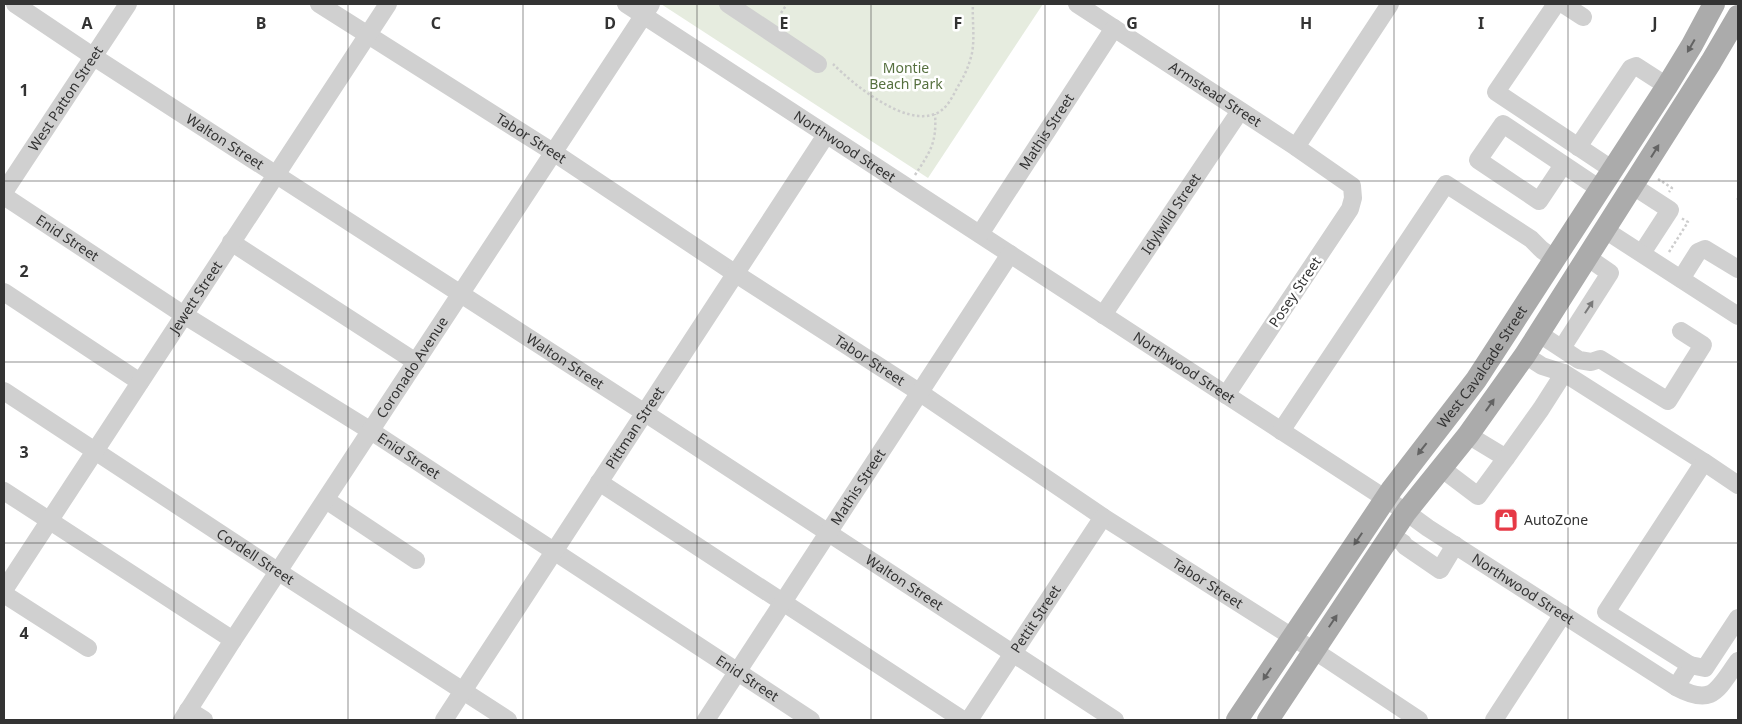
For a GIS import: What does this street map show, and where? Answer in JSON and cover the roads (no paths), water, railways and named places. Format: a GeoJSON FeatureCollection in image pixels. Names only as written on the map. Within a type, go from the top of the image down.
{"type":"FeatureCollection","features":[{"type":"Feature","properties":{"kind":"main road","name":"West Cavalcade Street"},"geometry":{"type":"LineString","coordinates":[[1237,720],[1403,473],[1476,380],[1503,340],[1667,86],[1714,4]]}},
{"type":"Feature","properties":{"kind":"main road","name":"West Cavalcade Street"},"geometry":{"type":"LineString","coordinates":[[1268,720],[1406,512],[1468,435],[1525,355],[1736,26]]}},
{"type":"Feature","properties":{"kind":"main road"},"geometry":{"type":"LineString","coordinates":[[1633,186],[1627,179],[1627,167],[1655,122],[1667,86]]}},
{"type":"Feature","properties":{"kind":"main road"},"geometry":{"type":"LineString","coordinates":[[1587,257],[1582,254],[1584,242],[1618,187],[1614,170]]}},
{"type":"Feature","properties":{"kind":"main road"},"geometry":{"type":"LineString","coordinates":[[1503,340],[1525,355]]}},
{"type":"Feature","properties":{"kind":"street","name":"Walton Street"},"geometry":{"type":"LineString","coordinates":[[15,4],[1115,720]]}},
{"type":"Feature","properties":{"kind":"street","name":"West Patton Street"},"geometry":{"type":"LineString","coordinates":[[4,192],[128,4]]}},
{"type":"Feature","properties":{"kind":"street","name":"Tabor Street"},"geometry":{"type":"LineString","coordinates":[[319,4],[554,152],[736,274],[919,392],[1103,517],[1314,650],[1419,720]]}},
{"type":"Feature","properties":{"kind":"street","name":"Jewett Street"},"geometry":{"type":"LineString","coordinates":[[4,590],[388,4]]}},
{"type":"Feature","properties":{"kind":"street","name":"Northwood Street"},"geometry":{"type":"LineString","coordinates":[[626,4],[648,10],[826,135],[1455,545],[1676,686],[1692,695],[1698,696],[1712,693],[1717,690],[1738,661]]}},
{"type":"Feature","properties":{"kind":"street"},"geometry":{"type":"LineString","coordinates":[[728,4],[826,64]]}},
{"type":"Feature","properties":{"kind":"street","name":"Armstead Street"},"geometry":{"type":"LineString","coordinates":[[1076,4],[1296,147],[1352,186]]}},
{"type":"Feature","properties":{"kind":"street"},"geometry":{"type":"LineString","coordinates":[[1296,147],[1390,4]]}},
{"type":"Feature","properties":{"kind":"street"},"geometry":{"type":"LineString","coordinates":[[1556,4],[1496,92],[1614,170]]}},
{"type":"Feature","properties":{"kind":"street"},"geometry":{"type":"LineString","coordinates":[[1563,4],[1583,17]]}},
{"type":"Feature","properties":{"kind":"street","name":"Coronado Avenue"},"geometry":{"type":"LineString","coordinates":[[185,715],[648,10]]}},
{"type":"Feature","properties":{"kind":"street","name":"Mathis Street"},"geometry":{"type":"LineString","coordinates":[[980,234],[1114,28]]}},
{"type":"Feature","properties":{"kind":"street"},"geometry":{"type":"LineString","coordinates":[[1578,147],[1631,68],[1636,66],[1641,68],[1667,86]]}},
{"type":"Feature","properties":{"kind":"street","name":"Idylwild Street"},"geometry":{"type":"LineString","coordinates":[[1102,315],[1240,111]]}},
{"type":"Feature","properties":{"kind":"street"},"geometry":{"type":"LineString","coordinates":[[1522,137],[1534,118]]}},
{"type":"Feature","properties":{"kind":"street"},"geometry":{"type":"LineString","coordinates":[[1563,165],[1539,201],[1478,160],[1503,124],[1600,189]]}},
{"type":"Feature","properties":{"kind":"street","name":"Pittman Street"},"geometry":{"type":"LineString","coordinates":[[444,720],[826,135]]}},
{"type":"Feature","properties":{"kind":"street"},"geometry":{"type":"LineString","coordinates":[[1281,431],[1446,184],[1531,239],[1555,259]]}},
{"type":"Feature","properties":{"kind":"street","name":"Posey Street"},"geometry":{"type":"LineString","coordinates":[[1226,395],[1350,209],[1354,198],[1352,186]]}},
{"type":"Feature","properties":{"kind":"street"},"geometry":{"type":"LineString","coordinates":[[1633,186],[1670,210],[1642,253]]}},
{"type":"Feature","properties":{"kind":"street","name":"Enid Street"},"geometry":{"type":"LineString","coordinates":[[4,196],[184,315],[371,431],[811,720]]}},
{"type":"Feature","properties":{"kind":"street"},"geometry":{"type":"LineString","coordinates":[[1605,230],[1738,316]]}},
{"type":"Feature","properties":{"kind":"street"},"geometry":{"type":"LineString","coordinates":[[231,242],[416,362]]}},
{"type":"Feature","properties":{"kind":"street"},"geometry":{"type":"LineString","coordinates":[[1680,279],[1698,252],[1705,249],[1738,269]]}},
{"type":"Feature","properties":{"kind":"street","name":"Mathis Street"},"geometry":{"type":"LineString","coordinates":[[706,720],[1010,254]]}},
{"type":"Feature","properties":{"kind":"street"},"geometry":{"type":"LineString","coordinates":[[1562,348],[1610,273],[1587,257]]}},
{"type":"Feature","properties":{"kind":"street"},"geometry":{"type":"LineString","coordinates":[[4,292],[140,382]]}},
{"type":"Feature","properties":{"kind":"street"},"geometry":{"type":"LineString","coordinates":[[1538,333],[1580,360],[1591,362],[1600,359],[1668,401],[1703,345],[1681,331]]}},
{"type":"Feature","properties":{"kind":"street"},"geometry":{"type":"LineString","coordinates":[[1525,355],[1542,366],[1564,373],[1738,485]]}},
{"type":"Feature","properties":{"kind":"street"},"geometry":{"type":"LineString","coordinates":[[1441,468],[1478,496],[1541,409],[1564,373]]}},
{"type":"Feature","properties":{"kind":"street","name":"Cordell Street"},"geometry":{"type":"LineString","coordinates":[[4,390],[278,572],[508,720]]}},
{"type":"Feature","properties":{"kind":"street"},"geometry":{"type":"LineString","coordinates":[[1468,435],[1506,458]]}},
{"type":"Feature","properties":{"kind":"street"},"geometry":{"type":"LineString","coordinates":[[1583,627],[1589,618],[1606,612],[1704,462]]}},
{"type":"Feature","properties":{"kind":"street"},"geometry":{"type":"LineString","coordinates":[[599,482],[963,720]]}},
{"type":"Feature","properties":{"kind":"street"},"geometry":{"type":"LineString","coordinates":[[4,491],[233,640]]}},
{"type":"Feature","properties":{"kind":"street"},"geometry":{"type":"LineString","coordinates":[[326,500],[416,560]]}},
{"type":"Feature","properties":{"kind":"street","name":"Pettit Street"},"geometry":{"type":"LineString","coordinates":[[969,720],[1103,517]]}},
{"type":"Feature","properties":{"kind":"street"},"geometry":{"type":"LineString","coordinates":[[1391,535],[1440,570],[1455,545]]}},
{"type":"Feature","properties":{"kind":"street"},"geometry":{"type":"LineString","coordinates":[[4,594],[88,648]]}},
{"type":"Feature","properties":{"kind":"street"},"geometry":{"type":"LineString","coordinates":[[1606,612],[1690,665],[1705,668],[1738,618]]}},
{"type":"Feature","properties":{"kind":"street"},"geometry":{"type":"LineString","coordinates":[[1494,720],[1563,614]]}},
{"type":"Feature","properties":{"kind":"street"},"geometry":{"type":"LineString","coordinates":[[1676,686],[1690,665]]}},
{"type":"Feature","properties":{"kind":"street"},"geometry":{"type":"LineString","coordinates":[[185,715],[204,720]]}},
{"type":"Feature","properties":{"kind":"place","name":"AutoZone"},"geometry":{"type":"Point","coordinates":[1506,520]}},
{"type":"Feature","properties":{"kind":"park label","name":"Montie Beach Park"},"geometry":{"type":"Point","coordinates":[906,76]}}]}
